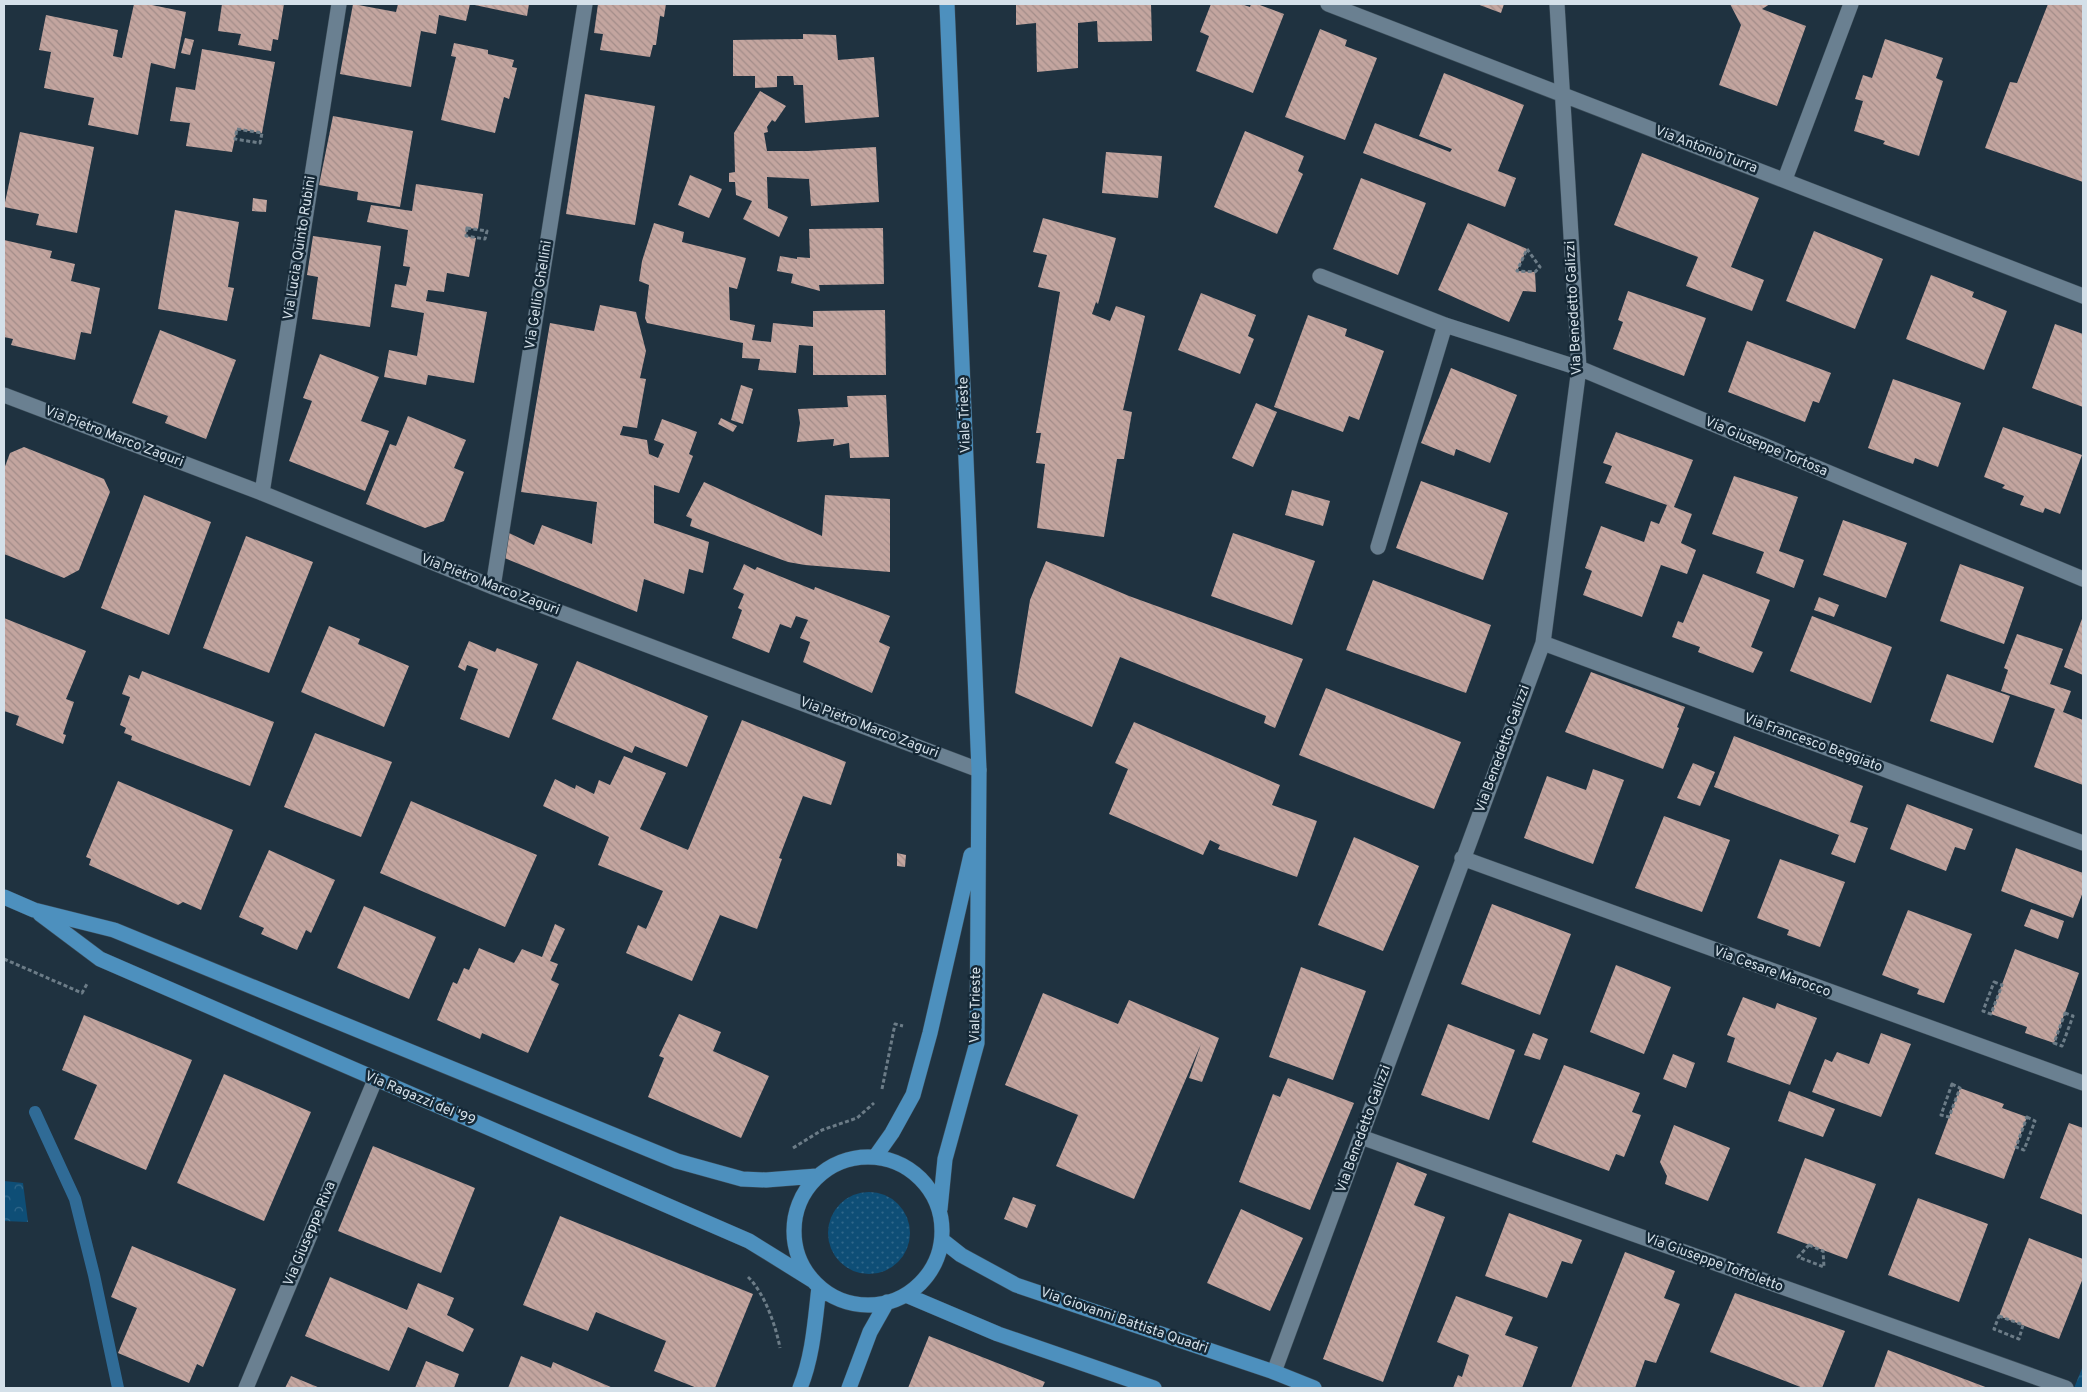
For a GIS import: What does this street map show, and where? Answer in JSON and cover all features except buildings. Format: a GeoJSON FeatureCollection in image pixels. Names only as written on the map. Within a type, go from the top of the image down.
{"type":"FeatureCollection","features":[{"type":"Feature","properties":{"kind":"main road","name":"Viale Trieste"},"geometry":{"type":"LineString","coordinates":[[940,1209],[945,1159],[977,1043],[979,770],[947,4]]}},
{"type":"Feature","properties":{"kind":"main road","name":"Viale Trieste"},"geometry":{"type":"LineString","coordinates":[[875,1156],[892,1133],[913,1095],[930,1033],[978,826]]}},
{"type":"Feature","properties":{"kind":"main road","name":"Via Ragazzi del '99"},"geometry":{"type":"LineString","coordinates":[[4,897],[34,910],[114,930],[677,1160],[742,1179],[766,1180],[817,1176]]}},
{"type":"Feature","properties":{"kind":"main road","name":"Via Ragazzi del '99"},"geometry":{"type":"LineString","coordinates":[[34,910],[100,959],[749,1241],[840,1299],[863,1305],[887,1302],[906,1295],[920,1285],[930,1272],[938,1257],[942,1240],[940,1209],[930,1190],[916,1173],[897,1162],[875,1156],[854,1157],[834,1164],[817,1176],[805,1191],[794,1227],[795,1246],[802,1264],[816,1283]]}},
{"type":"Feature","properties":{"kind":"main road","name":"Via Giovanni Battista Quadri"},"geometry":{"type":"LineString","coordinates":[[942,1240],[961,1255],[1016,1285],[1274,1372],[1314,1388]]}},
{"type":"Feature","properties":{"kind":"main road"},"geometry":{"type":"LineString","coordinates":[[800,1388],[812,1345],[816,1283]]}},
{"type":"Feature","properties":{"kind":"main road"},"geometry":{"type":"LineString","coordinates":[[906,1295],[998,1334],[1154,1388]]}},
{"type":"Feature","properties":{"kind":"main road"},"geometry":{"type":"LineString","coordinates":[[849,1388],[870,1332],[887,1302]]}},
{"type":"Feature","properties":{"kind":"street","name":"Via Lucia Quinto Rubini"},"geometry":{"type":"LineString","coordinates":[[262,493],[339,4]]}},
{"type":"Feature","properties":{"kind":"street","name":"Via Gellio Ghellini"},"geometry":{"type":"LineString","coordinates":[[493,587],[585,4]]}},
{"type":"Feature","properties":{"kind":"street","name":"Via Antonio Turra"},"geometry":{"type":"LineString","coordinates":[[1328,4],[1561,95],[1785,179],[2083,296]]}},
{"type":"Feature","properties":{"kind":"street","name":"Via Benedetto Galizzi"},"geometry":{"type":"LineString","coordinates":[[1274,1372],[1462,858],[1543,643],[1579,368],[1556,4]]}},
{"type":"Feature","properties":{"kind":"street"},"geometry":{"type":"LineString","coordinates":[[1785,179],[1851,4]]}},
{"type":"Feature","properties":{"kind":"street","name":"Via Giuseppe Tortosa"},"geometry":{"type":"LineString","coordinates":[[1320,276],[1445,325],[1579,368],[2083,579]]}},
{"type":"Feature","properties":{"kind":"street"},"geometry":{"type":"LineString","coordinates":[[1378,547],[1445,325]]}},
{"type":"Feature","properties":{"kind":"street","name":"Via Pietro Marco Zaguri"},"geometry":{"type":"LineString","coordinates":[[4,395],[262,493],[493,587],[979,770]]}},
{"type":"Feature","properties":{"kind":"street","name":"Via Francesco Beggiato"},"geometry":{"type":"LineString","coordinates":[[1543,643],[2083,843]]}},
{"type":"Feature","properties":{"kind":"street","name":"Via Cesare Marocco"},"geometry":{"type":"LineString","coordinates":[[1462,858],[2083,1084]]}},
{"type":"Feature","properties":{"kind":"street","name":"Via Giuseppe Riva"},"geometry":{"type":"LineString","coordinates":[[246,1388],[375,1080]]}},
{"type":"Feature","properties":{"kind":"street","name":"Via Giuseppe Toffoletto"},"geometry":{"type":"LineString","coordinates":[[1361,1137],[2066,1388]]}},
{"type":"Feature","properties":{"kind":"path"},"geometry":{"type":"LineString","coordinates":[[238,129],[262,133],[260,143],[235,139],[238,129]]}},
{"type":"Feature","properties":{"kind":"path"},"geometry":{"type":"LineString","coordinates":[[467,228],[487,231],[485,240],[466,236],[467,228]]}},
{"type":"Feature","properties":{"kind":"path"},"geometry":{"type":"LineString","coordinates":[[1527,249],[1540,267],[1535,272],[1517,271],[1527,249]]}},
{"type":"Feature","properties":{"kind":"path"},"geometry":{"type":"LineString","coordinates":[[4,959],[82,992],[100,959]]}},
{"type":"Feature","properties":{"kind":"path"},"geometry":{"type":"LineString","coordinates":[[1994,982],[2002,984],[1991,1014],[1983,1012],[1994,982]]}},
{"type":"Feature","properties":{"kind":"path"},"geometry":{"type":"LineString","coordinates":[[2065,1013],[2073,1016],[2062,1046],[2054,1043],[2065,1013]]}},
{"type":"Feature","properties":{"kind":"path"},"geometry":{"type":"LineString","coordinates":[[789,1151],[822,1130],[857,1118],[872,1105],[882,1090],[895,1024],[902,1026]]}},
{"type":"Feature","properties":{"kind":"path"},"geometry":{"type":"LineString","coordinates":[[1952,1084],[1960,1088],[1949,1117],[1941,1115],[1952,1084]]}},
{"type":"Feature","properties":{"kind":"path"},"geometry":{"type":"LineString","coordinates":[[2027,1117],[2035,1121],[2024,1150],[2016,1147],[2027,1117]]}},
{"type":"Feature","properties":{"kind":"path"},"geometry":{"type":"LineString","coordinates":[[1809,1245],[1823,1250],[1824,1267],[1798,1257],[1809,1245]]}},
{"type":"Feature","properties":{"kind":"path"},"geometry":{"type":"LineString","coordinates":[[743,1273],[756,1285],[776,1329],[781,1353]]}},
{"type":"Feature","properties":{"kind":"path"},"geometry":{"type":"LineString","coordinates":[[1999,1316],[2023,1325],[2019,1339],[1994,1329],[1999,1316]]}},
{"type":"Feature","properties":{"kind":"green space"},"geometry":{"type":"Polygon","coordinates":[[[4,1181],[23,1183],[28,1222],[4,1221],[4,1181]]]}},
{"type":"Feature","properties":{"kind":"green space"},"geometry":{"type":"Polygon","coordinates":[[[861,1192],[877,1192],[892,1199],[903,1210],[910,1225],[907,1249],[898,1262],[877,1274],[861,1274],[846,1267],[835,1256],[828,1241],[828,1225],[835,1210],[846,1199],[861,1192]]]}},
{"type":"Feature","properties":{"kind":"green space"},"geometry":{"type":"Polygon","coordinates":[[[2083,1366],[2083,1388],[2074,1388],[2083,1366]]]}},
{"type":"Feature","properties":{"kind":"waterway"},"geometry":{"type":"LineString","coordinates":[[35,1112],[75,1199],[94,1275],[118,1388]]}}]}
